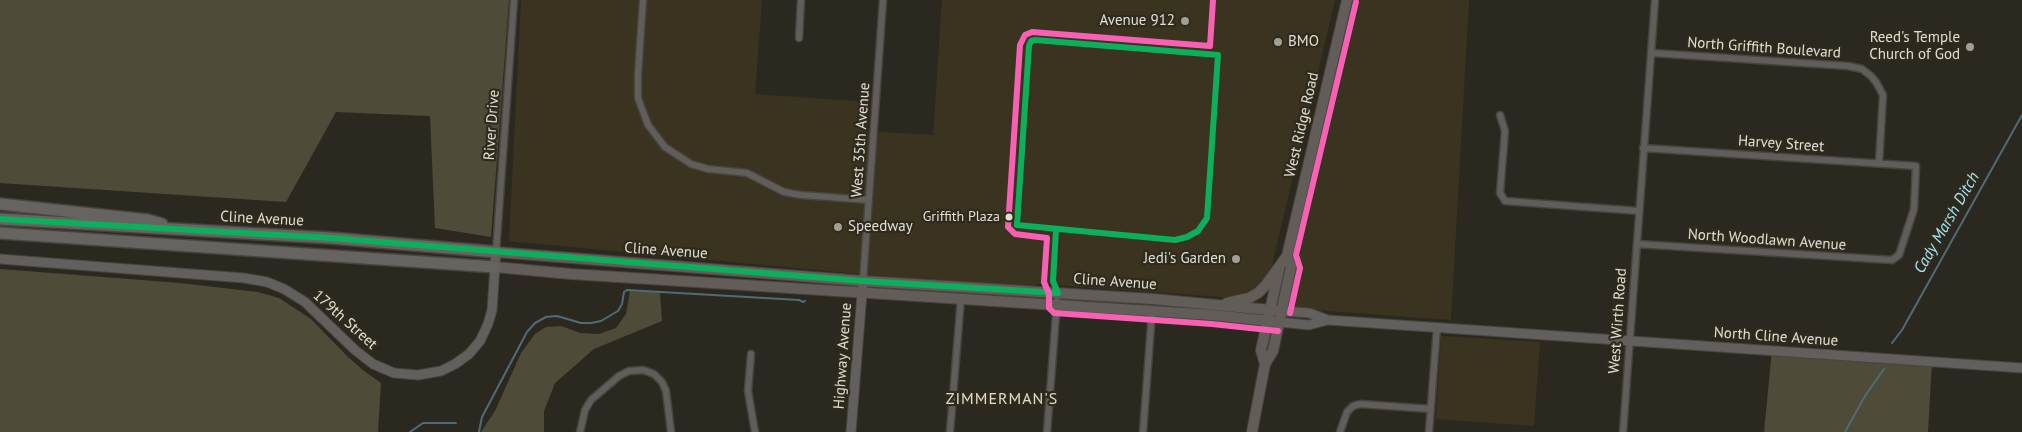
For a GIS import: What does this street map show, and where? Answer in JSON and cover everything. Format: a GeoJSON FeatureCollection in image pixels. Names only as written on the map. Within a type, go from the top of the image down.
{"type":"FeatureCollection","features":[{"type":"Feature","properties":{"kind":"highway"},"geometry":{"type":"LineString","coordinates":[[0,204],[148,220],[185,230]]}},
{"type":"Feature","properties":{"kind":"highway","name":"Cline Avenue"},"geometry":{"type":"LineString","coordinates":[[0,218],[332,238],[496,252]]}},
{"type":"Feature","properties":{"kind":"highway","name":"Cline Avenue"},"geometry":{"type":"LineString","coordinates":[[1,233],[495,267]]}},
{"type":"Feature","properties":{"kind":"main road","name":"West Ridge Road"},"geometry":{"type":"LineString","coordinates":[[1265,364],[1261,350],[1268,315],[1284,260],[1347,0]]}},
{"type":"Feature","properties":{"kind":"main road","name":"Cline Avenue"},"geometry":{"type":"LineString","coordinates":[[496,252],[863,281],[1219,304],[1268,315],[1279,322]]}},
{"type":"Feature","properties":{"kind":"main road","name":"West Ridge Road"},"geometry":{"type":"LineString","coordinates":[[1265,364],[1273,351],[1291,267],[1284,260]]}},
{"type":"Feature","properties":{"kind":"main road"},"geometry":{"type":"LineString","coordinates":[[1219,304],[1239,301],[1258,293],[1284,260]]}},
{"type":"Feature","properties":{"kind":"main road","name":"Cline Avenue"},"geometry":{"type":"LineString","coordinates":[[495,267],[571,274],[961,298],[1152,312],[1268,315],[1281,311]]}},
{"type":"Feature","properties":{"kind":"main road"},"geometry":{"type":"LineString","coordinates":[[1252,432],[1265,364]]}},
{"type":"Feature","properties":{"kind":"street","name":"River Drive"},"geometry":{"type":"LineString","coordinates":[[496,252],[514,0]]}},
{"type":"Feature","properties":{"kind":"street"},"geometry":{"type":"LineString","coordinates":[[643,0],[638,98],[648,125],[665,147],[682,159],[699,167],[748,173],[784,192],[869,200]]}},
{"type":"Feature","properties":{"kind":"street"},"geometry":{"type":"LineString","coordinates":[[799,38],[801,0]]}},
{"type":"Feature","properties":{"kind":"street","name":"West 35th Avenue"},"geometry":{"type":"LineString","coordinates":[[863,281],[883,0]]}},
{"type":"Feature","properties":{"kind":"street","name":"West Wirth Road"},"geometry":{"type":"LineString","coordinates":[[1622,432],[1655,0]]}},
{"type":"Feature","properties":{"kind":"street","name":"North Griffith Boulevard"},"geometry":{"type":"LineString","coordinates":[[1652,52],[1848,66],[1862,69],[1871,76],[1883,95],[1879,163]]}},
{"type":"Feature","properties":{"kind":"street"},"geometry":{"type":"LineString","coordinates":[[1500,115],[1505,131],[1500,193],[1503,200],[1639,211]]}},
{"type":"Feature","properties":{"kind":"street","name":"Harvey Street"},"geometry":{"type":"LineString","coordinates":[[1644,148],[1916,166],[1913,214],[1899,254],[1895,260]]}},
{"type":"Feature","properties":{"kind":"street","name":"North Woodlawn Avenue"},"geometry":{"type":"LineString","coordinates":[[1637,244],[1895,260]]}},
{"type":"Feature","properties":{"kind":"street","name":"179th Street"},"geometry":{"type":"LineString","coordinates":[[0,260],[244,278],[267,282],[284,289],[305,302],[366,360],[387,371],[410,376],[426,375],[447,368],[462,360],[475,347],[484,333],[491,316],[496,252]]}},
{"type":"Feature","properties":{"kind":"street","name":"Highway Avenue"},"geometry":{"type":"LineString","coordinates":[[851,432],[863,281]]}},
{"type":"Feature","properties":{"kind":"street"},"geometry":{"type":"LineString","coordinates":[[1047,432],[1058,293]]}},
{"type":"Feature","properties":{"kind":"street"},"geometry":{"type":"LineString","coordinates":[[950,432],[961,298]]}},
{"type":"Feature","properties":{"kind":"street","name":"Cline Avenue"},"geometry":{"type":"LineString","coordinates":[[1281,311],[1309,313],[1328,320],[1528,333]]}},
{"type":"Feature","properties":{"kind":"street"},"geometry":{"type":"LineString","coordinates":[[1143,432],[1152,312]]}},
{"type":"Feature","properties":{"kind":"street","name":"Cline Avenue"},"geometry":{"type":"LineString","coordinates":[[1279,322],[1309,325],[1328,320]]}},
{"type":"Feature","properties":{"kind":"street"},"geometry":{"type":"LineString","coordinates":[[1430,432],[1437,327]]}},
{"type":"Feature","properties":{"kind":"street","name":"North Cline Avenue"},"geometry":{"type":"LineString","coordinates":[[1528,333],[2022,368]]}},
{"type":"Feature","properties":{"kind":"street"},"geometry":{"type":"LineString","coordinates":[[751,354],[748,391],[754,432]]}},
{"type":"Feature","properties":{"kind":"street"},"geometry":{"type":"LineString","coordinates":[[580,432],[585,410],[592,400],[619,376],[629,371],[643,370],[654,374],[662,382],[666,391],[671,432]]}},
{"type":"Feature","properties":{"kind":"street"},"geometry":{"type":"LineString","coordinates":[[1340,432],[1347,412],[1353,406],[1360,404],[1431,409]]}},
{"type":"Feature","properties":{"kind":"shaded area"},"geometry":{"type":"Polygon","coordinates":[[[0,0],[509,0],[491,237],[435,228],[430,116],[336,112],[286,202],[0,183],[0,0]]]}},
{"type":"Feature","properties":{"kind":"shaded area"},"geometry":{"type":"Polygon","coordinates":[[[521,0],[762,0],[755,94],[869,102],[867,131],[933,135],[942,0],[1335,0],[1271,269],[1266,281],[1255,291],[1225,299],[1222,297],[1039,284],[1027,287],[923,280],[509,241],[521,0]]]}},
{"type":"Feature","properties":{"kind":"shaded area"},"geometry":{"type":"Polygon","coordinates":[[[1360,0],[1469,0],[1451,320],[1287,308],[1360,0]]]}},
{"type":"Feature","properties":{"kind":"shaded area"},"geometry":{"type":"Polygon","coordinates":[[[0,269],[180,283],[258,292],[279,298],[311,319],[347,356],[381,383],[378,432],[0,432],[0,269]]]}},
{"type":"Feature","properties":{"kind":"shaded area"},"geometry":{"type":"Polygon","coordinates":[[[630,291],[660,292],[662,321],[594,349],[555,383],[544,411],[544,432],[481,432],[495,411],[521,353],[535,334],[546,327],[561,326],[580,333],[599,334],[616,328],[626,314],[630,291]]]}},
{"type":"Feature","properties":{"kind":"shaded area"},"geometry":{"type":"Polygon","coordinates":[[[1441,336],[1540,342],[1534,426],[1436,419],[1441,336]]]}},
{"type":"Feature","properties":{"kind":"shaded area"},"geometry":{"type":"Polygon","coordinates":[[[1772,350],[1932,362],[1928,432],[1764,432],[1772,350]]]}},
{"type":"Feature","properties":{"kind":"waterway","name":"Cady Marsh Ditch"},"geometry":{"type":"LineString","coordinates":[[1892,343],[1902,330],[2022,115]]}},
{"type":"Feature","properties":{"kind":"waterway"},"geometry":{"type":"LineString","coordinates":[[479,432],[482,417],[527,332],[535,323],[546,317],[557,316],[581,323],[601,321],[618,311],[622,304],[624,292],[627,290],[805,301]]}},
{"type":"Feature","properties":{"kind":"waterway","name":"Cady Marsh Ditch"},"geometry":{"type":"LineString","coordinates":[[1845,432],[1865,396],[1884,369]]}},
{"type":"Feature","properties":{"kind":"waterway"},"geometry":{"type":"LineString","coordinates":[[410,432],[423,423],[456,423]]}},
{"type":"Feature","properties":{"kind":"transit line"},"geometry":{"type":"LineString","coordinates":[[1213,0],[1210,46],[1032,32],[1025,35],[1020,45],[1008,227],[1015,234],[1047,238],[1044,282],[1049,294],[1049,308],[1054,313],[1212,324],[1278,331]]}},
{"type":"Feature","properties":{"kind":"transit line"},"geometry":{"type":"LineString","coordinates":[[1290,313],[1300,268],[1296,255],[1356,2]]}},
{"type":"Feature","properties":{"kind":"transit line"},"geometry":{"type":"LineString","coordinates":[[1035,40],[1218,55],[1207,218],[1198,231],[1187,237],[1175,240],[1017,225],[1029,46],[1031,41],[1035,40]]}},
{"type":"Feature","properties":{"kind":"transit line"},"geometry":{"type":"LineString","coordinates":[[0,219],[331,238],[863,281],[1058,293]]}},
{"type":"Feature","properties":{"kind":"transit line"},"geometry":{"type":"LineString","coordinates":[[1056,230],[1053,281],[1058,293]]}},
{"type":"Feature","properties":{"kind":"place","name":"Avenue 912"},"geometry":{"type":"Point","coordinates":[1185,21]}},
{"type":"Feature","properties":{"kind":"place","name":"BMO"},"geometry":{"type":"Point","coordinates":[1278,42]}},
{"type":"Feature","properties":{"kind":"place","name":"Reed's Temple Church of God"},"geometry":{"type":"Point","coordinates":[1970,47]}},
{"type":"Feature","properties":{"kind":"place","name":"Griffith Plaza"},"geometry":{"type":"Point","coordinates":[1009,217]}},
{"type":"Feature","properties":{"kind":"place","name":"Speedway"},"geometry":{"type":"Point","coordinates":[838,227]}},
{"type":"Feature","properties":{"kind":"place","name":"Jedi's Garden"},"geometry":{"type":"Point","coordinates":[1236,259]}},
{"type":"Feature","properties":{"kind":"district","name":"ZIMMERMAN'S"},"geometry":{"type":"Point","coordinates":[1002,399]}}]}
